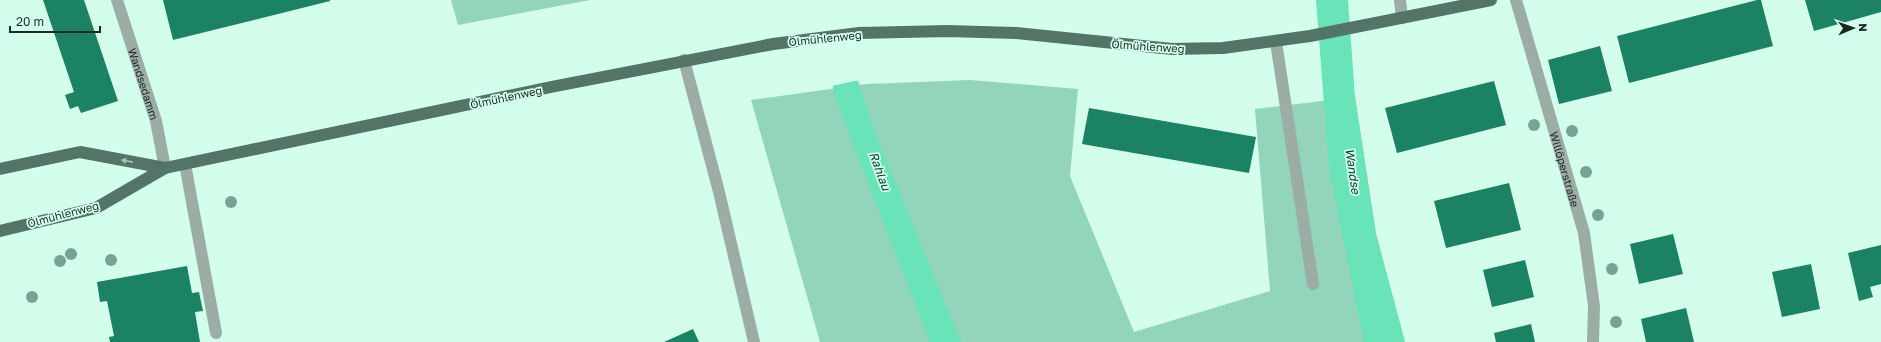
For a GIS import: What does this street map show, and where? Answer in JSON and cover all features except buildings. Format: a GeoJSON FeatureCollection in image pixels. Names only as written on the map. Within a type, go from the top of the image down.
{"type":"FeatureCollection","features":[{"type":"Feature","properties":{"kind":"main road","name":"Ölmühlenweg"},"geometry":{"type":"LineString","coordinates":[[0,231],[96,208],[165,168],[684,60],[807,39],[859,33],[947,31],[1009,33],[1172,49],[1223,48],[1276,42],[1310,36],[1491,0]]}},
{"type":"Feature","properties":{"kind":"main road","name":"Ölmühlenweg"},"geometry":{"type":"LineString","coordinates":[[0,169],[80,152],[165,168]]}},
{"type":"Feature","properties":{"kind":"street","name":"Wandsedamm"},"geometry":{"type":"LineString","coordinates":[[117,0],[156,121],[165,168]]}},
{"type":"Feature","properties":{"kind":"street"},"geometry":{"type":"LineString","coordinates":[[1400,0],[1402,18]]}},
{"type":"Feature","properties":{"kind":"street","name":"Willöperstraße"},"geometry":{"type":"LineString","coordinates":[[1516,0],[1584,234],[1594,306],[1592,342]]}},
{"type":"Feature","properties":{"kind":"street"},"geometry":{"type":"LineString","coordinates":[[1276,42],[1313,284]]}},
{"type":"Feature","properties":{"kind":"street"},"geometry":{"type":"LineString","coordinates":[[684,60],[719,192],[754,342]]}},
{"type":"Feature","properties":{"kind":"street"},"geometry":{"type":"LineString","coordinates":[[185,164],[216,333]]}},
{"type":"Feature","properties":{"kind":"shaded area"},"geometry":{"type":"Polygon","coordinates":[[[451,0],[590,0],[458,25],[451,0]]]}},
{"type":"Feature","properties":{"kind":"shaded area"},"geometry":{"type":"Polygon","coordinates":[[[970,80],[1078,89],[1070,176],[1134,332],[1270,291],[1255,109],[1355,97],[1376,234],[1405,342],[820,342],[751,100],[867,84],[970,80]]]}},
{"type":"Feature","properties":{"kind":"water","name":"Rahlau"},"geometry":{"type":"Polygon","coordinates":[[[810,0],[832,0],[875,133],[961,342],[930,342],[837,103],[810,0]]]}},
{"type":"Feature","properties":{"kind":"water","name":"Wandse"},"geometry":{"type":"Polygon","coordinates":[[[1316,0],[1348,0],[1355,97],[1376,234],[1405,342],[1364,342],[1329,169],[1316,0]]]}},
{"type":"Feature","properties":{"kind":"pier"},"geometry":{"type":"Polygon","coordinates":[[[808,0],[834,0],[860,80],[831,86],[808,0]]]}}]}
